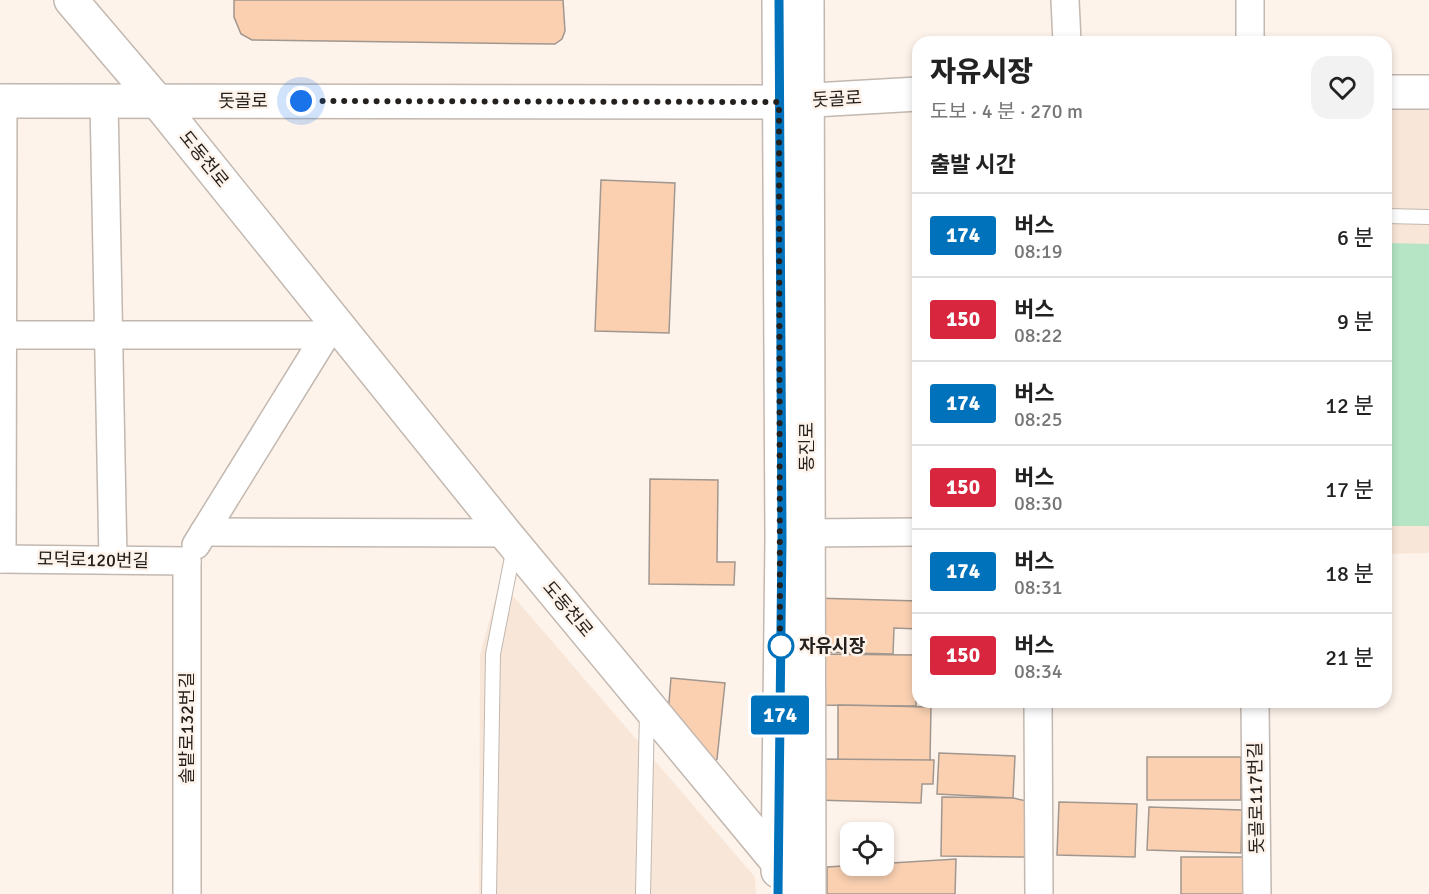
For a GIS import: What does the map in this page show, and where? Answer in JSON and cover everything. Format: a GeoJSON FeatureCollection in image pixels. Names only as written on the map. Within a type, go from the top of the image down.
{"type":"FeatureCollection","features":[{"type":"Feature","properties":{"kind":"street","name":"도동천로"},"geometry":{"type":"LineString","coordinates":[[71,0],[157,101],[330,328],[647,703],[778,879],[807,894]]}},
{"type":"Feature","properties":{"kind":"street","name":"동진로"},"geometry":{"type":"LineString","coordinates":[[779,0],[793,102],[807,533],[807,894]]}},
{"type":"Feature","properties":{"kind":"street","name":"동진로"},"geometry":{"type":"LineString","coordinates":[[778,879],[782,550],[793,102],[807,0]]}},
{"type":"Feature","properties":{"kind":"street"},"geometry":{"type":"LineString","coordinates":[[1065,0],[1067,36]]}},
{"type":"Feature","properties":{"kind":"street"},"geometry":{"type":"LineString","coordinates":[[1250,0],[1250,36]]}},
{"type":"Feature","properties":{"kind":"street"},"geometry":{"type":"LineString","coordinates":[[1392,92],[1429,92]]}},
{"type":"Feature","properties":{"kind":"street","name":"돗골로"},"geometry":{"type":"LineString","coordinates":[[2,101],[793,102],[912,94]]}},
{"type":"Feature","properties":{"kind":"street"},"geometry":{"type":"LineString","coordinates":[[1,559],[2,101]]}},
{"type":"Feature","properties":{"kind":"street"},"geometry":{"type":"LineString","coordinates":[[104,101],[111,335],[113,560]]}},
{"type":"Feature","properties":{"kind":"street"},"geometry":{"type":"LineString","coordinates":[[2,335],[111,335],[330,328]]}},
{"type":"Feature","properties":{"kind":"street"},"geometry":{"type":"LineString","coordinates":[[186,561],[330,328]]}},
{"type":"Feature","properties":{"kind":"street"},"geometry":{"type":"LineString","coordinates":[[204,532],[509,539]]}},
{"type":"Feature","properties":{"kind":"street"},"geometry":{"type":"LineString","coordinates":[[807,533],[912,532]]}},
{"type":"Feature","properties":{"kind":"street","name":"모덕로120번길"},"geometry":{"type":"LineString","coordinates":[[1,559],[186,561]]}},
{"type":"Feature","properties":{"kind":"street","name":"솔밭로132번길"},"geometry":{"type":"LineString","coordinates":[[186,561],[187,894]]}},
{"type":"Feature","properties":{"kind":"street"},"geometry":{"type":"LineString","coordinates":[[1038,708],[1039,894]]}},
{"type":"Feature","properties":{"kind":"street","name":"돗골로117번길"},"geometry":{"type":"LineString","coordinates":[[1255,708],[1257,894]]}},
{"type":"Feature","properties":{"kind":"lane"},"geometry":{"type":"LineString","coordinates":[[1392,216],[1429,217]]}},
{"type":"Feature","properties":{"kind":"lane"},"geometry":{"type":"LineString","coordinates":[[489,894],[493,654],[509,539]]}},
{"type":"Feature","properties":{"kind":"lane"},"geometry":{"type":"LineString","coordinates":[[643,894],[647,703]]}},
{"type":"Feature","properties":{"kind":"shaded area"},"geometry":{"type":"Polygon","coordinates":[[[1429,105],[1429,553],[1392,554],[1392,106],[1429,105]]]}},
{"type":"Feature","properties":{"kind":"shaded area"},"geometry":{"type":"Polygon","coordinates":[[[500,581],[755,877],[756,894],[479,894],[480,655],[500,581]]]}},
{"type":"Feature","properties":{"kind":"green space"},"geometry":{"type":"Polygon","coordinates":[[[1392,243],[1429,244],[1429,526],[1392,526],[1392,243]]]}},
{"type":"Feature","properties":{"kind":"building"},"geometry":{"type":"Polygon","coordinates":[[[234,0],[563,0],[565,31],[562,39],[555,44],[252,40],[241,34],[234,17],[234,0]]]}},
{"type":"Feature","properties":{"kind":"building"},"geometry":{"type":"Polygon","coordinates":[[[601,180],[675,183],[669,333],[595,331],[601,180]]]}},
{"type":"Feature","properties":{"kind":"building"},"geometry":{"type":"Polygon","coordinates":[[[650,479],[718,480],[717,562],[735,562],[734,585],[649,584],[650,479]]]}},
{"type":"Feature","properties":{"kind":"building"},"geometry":{"type":"Polygon","coordinates":[[[814,598],[912,601],[912,629],[894,628],[893,654],[813,652],[814,598]]]}},
{"type":"Feature","properties":{"kind":"building"},"geometry":{"type":"Polygon","coordinates":[[[809,654],[912,655],[912,706],[809,705],[809,654]]]}},
{"type":"Feature","properties":{"kind":"building"},"geometry":{"type":"Polygon","coordinates":[[[671,678],[725,683],[717,759],[708,768],[667,726],[671,678]]]}},
{"type":"Feature","properties":{"kind":"building"},"geometry":{"type":"Polygon","coordinates":[[[838,705],[931,708],[930,761],[838,760],[838,705]]]}},
{"type":"Feature","properties":{"kind":"building"},"geometry":{"type":"Polygon","coordinates":[[[939,753],[1015,756],[1013,798],[937,794],[939,753]]]}},
{"type":"Feature","properties":{"kind":"building"},"geometry":{"type":"Polygon","coordinates":[[[1147,757],[1241,757],[1241,800],[1147,800],[1147,757]]]}},
{"type":"Feature","properties":{"kind":"building"},"geometry":{"type":"Polygon","coordinates":[[[816,759],[934,760],[933,784],[922,784],[921,803],[815,800],[816,759]]]}},
{"type":"Feature","properties":{"kind":"building"},"geometry":{"type":"Polygon","coordinates":[[[942,797],[1013,798],[1027,801],[1026,857],[941,856],[942,797]]]}},
{"type":"Feature","properties":{"kind":"building"},"geometry":{"type":"Polygon","coordinates":[[[1059,802],[1137,804],[1135,857],[1057,855],[1059,802]]]}},
{"type":"Feature","properties":{"kind":"building"},"geometry":{"type":"Polygon","coordinates":[[[1149,807],[1242,810],[1241,853],[1147,850],[1149,807]]]}},
{"type":"Feature","properties":{"kind":"building"},"geometry":{"type":"Polygon","coordinates":[[[1181,857],[1247,857],[1246,894],[1181,894],[1181,857]]]}},
{"type":"Feature","properties":{"kind":"building"},"geometry":{"type":"Polygon","coordinates":[[[956,859],[955,894],[827,894],[827,867],[840,866],[840,876],[894,876],[894,863],[956,859]]]}},
{"type":"Feature","properties":{"kind":"bus line","name":"174"},"geometry":{"type":"LineString","coordinates":[[778,894],[782,539],[779,0]]}},
{"type":"Feature","properties":{"kind":"place","name":"자유시장"},"geometry":{"type":"Point","coordinates":[781,646]}},
{"type":"Feature","properties":{"kind":"route"},"geometry":{"type":"LineString","coordinates":[[301,101],[779,102],[782,539],[780,655],[781,646]]}}]}
